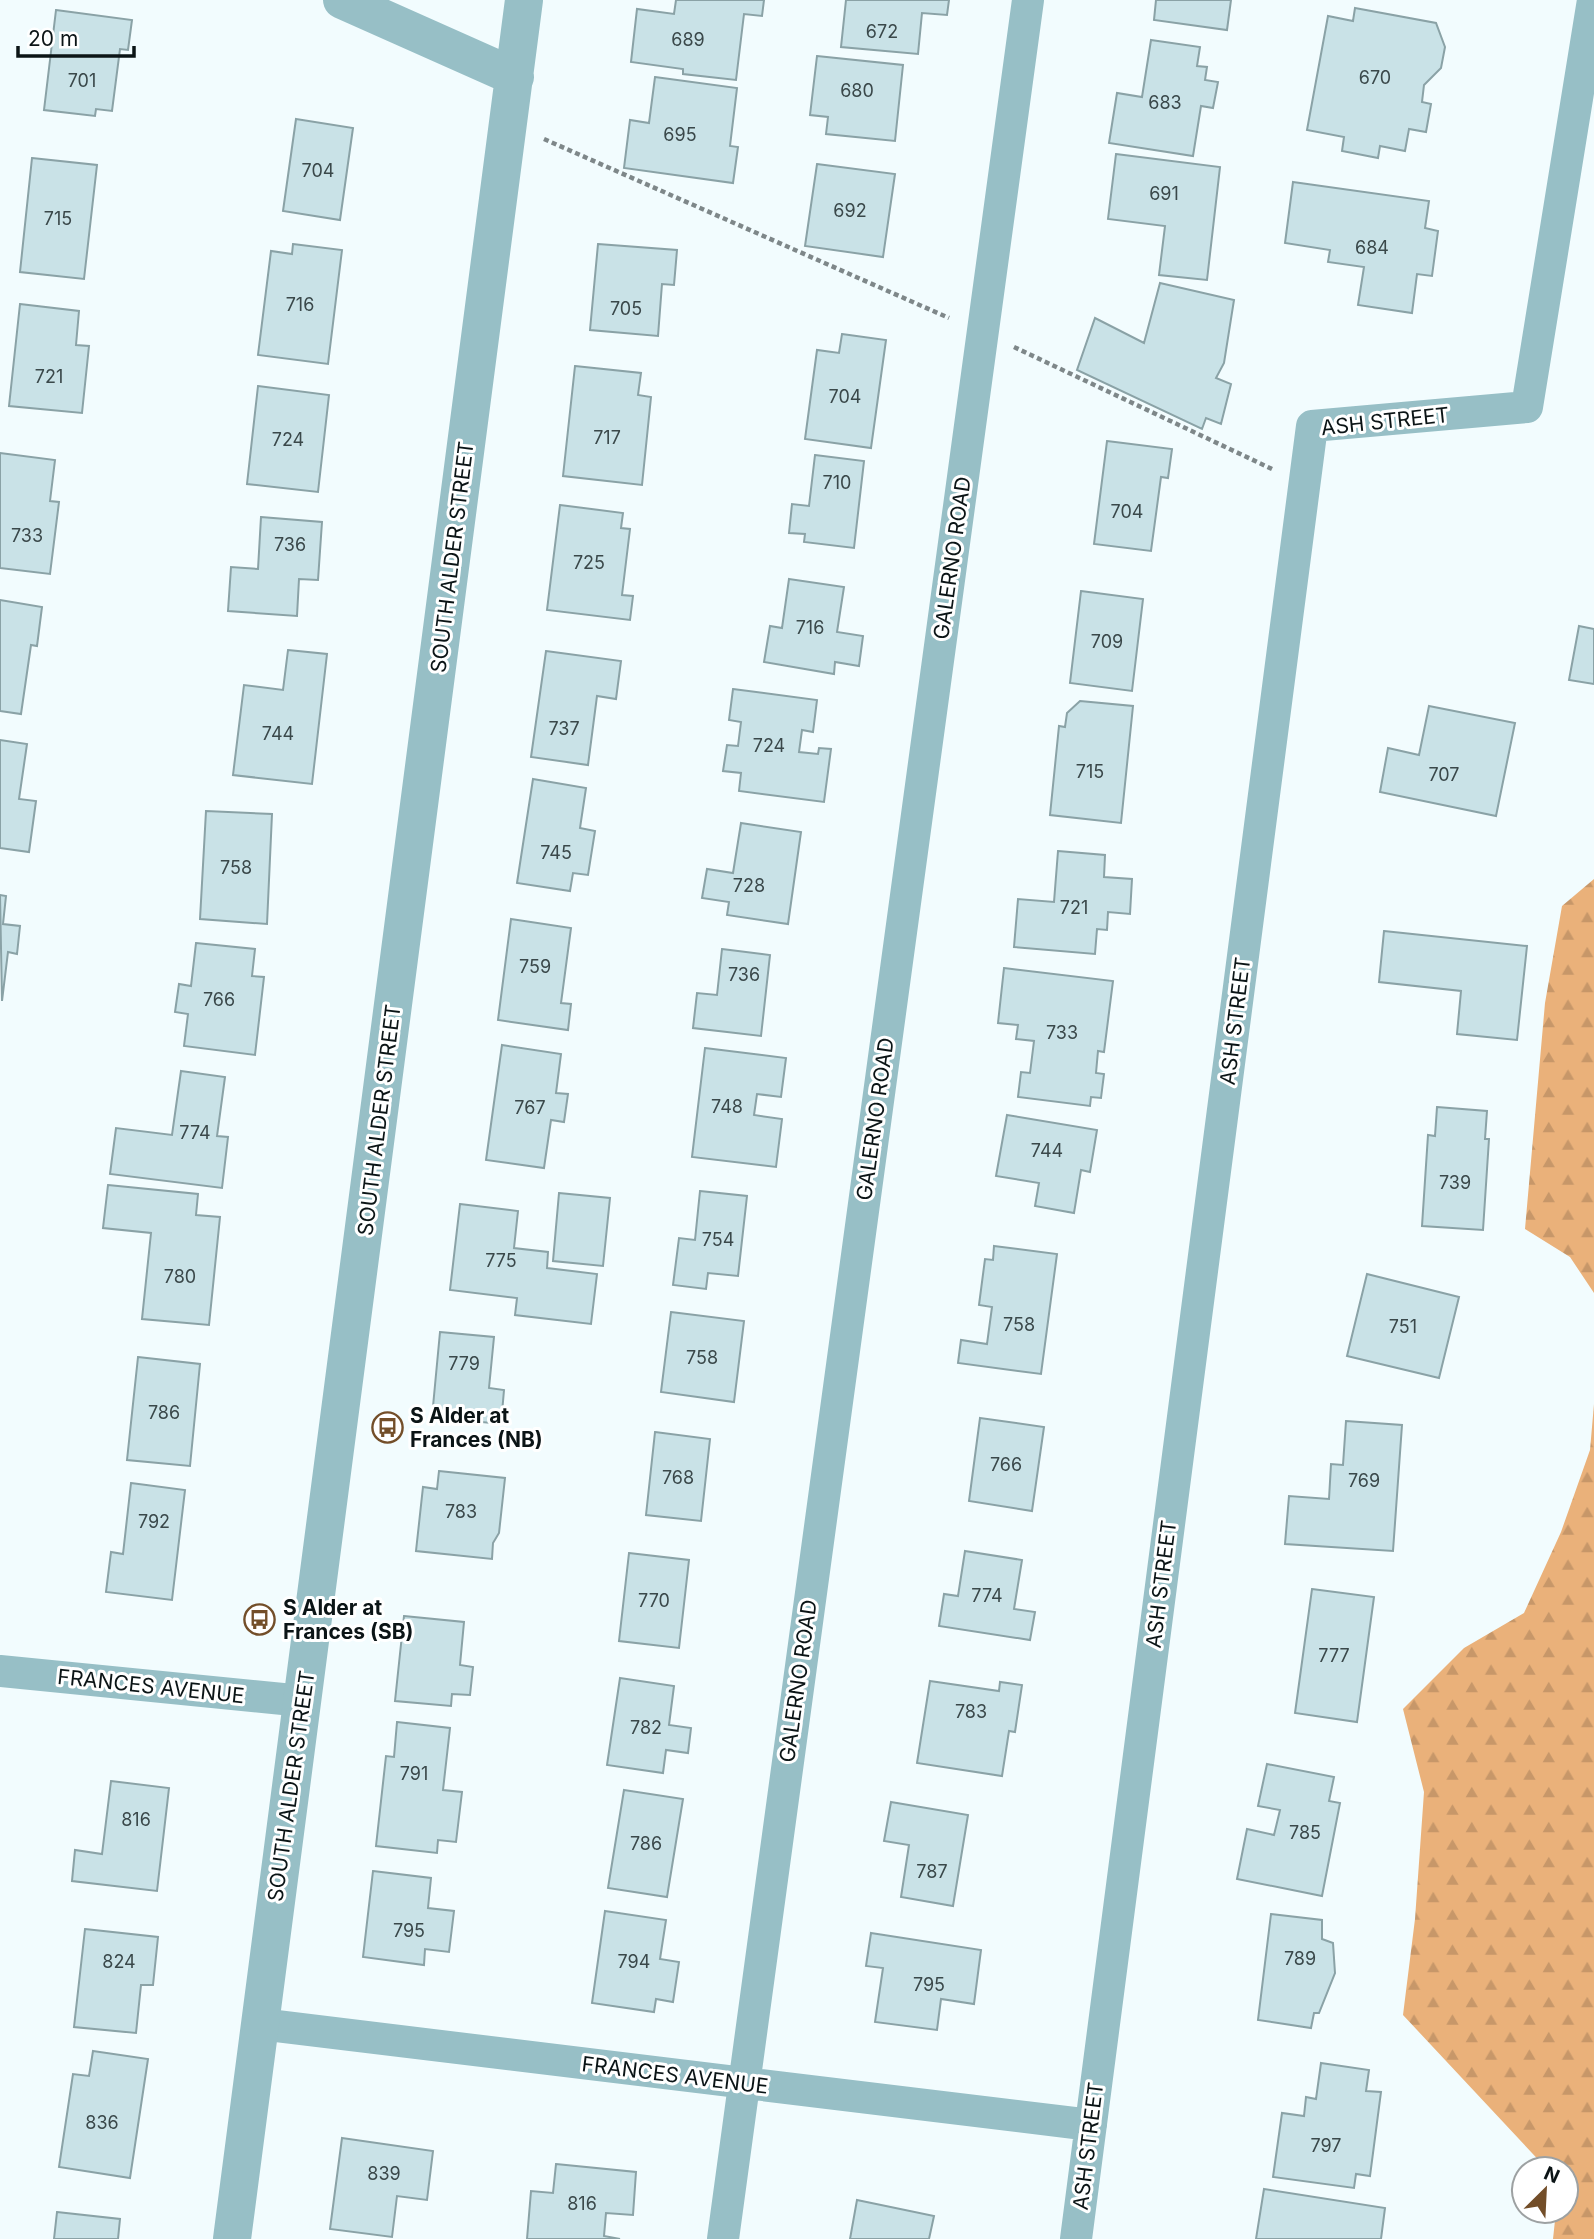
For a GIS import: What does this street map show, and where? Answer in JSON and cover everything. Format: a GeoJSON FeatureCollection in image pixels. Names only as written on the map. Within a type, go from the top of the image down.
{"type":"FeatureCollection","features":[{"type":"Feature","properties":{"kind":"street"},"geometry":{"type":"LineString","coordinates":[[342,0],[515,77]]}},
{"type":"Feature","properties":{"kind":"street","name":"SOUTH ALDER STREET"},"geometry":{"type":"LineString","coordinates":[[232,2239],[524,0]]}},
{"type":"Feature","properties":{"kind":"street","name":"GALERNO ROAD"},"geometry":{"type":"LineString","coordinates":[[723,2239],[1028,0]]}},
{"type":"Feature","properties":{"kind":"street","name":"ASH STREET"},"geometry":{"type":"LineString","coordinates":[[1076,2239],[1312,426],[1527,407],[1592,0]]}},
{"type":"Feature","properties":{"kind":"street","name":"FRANCES AVENUE"},"geometry":{"type":"LineString","coordinates":[[0,1671],[303,1701]]}},
{"type":"Feature","properties":{"kind":"street","name":"FRANCES AVENUE"},"geometry":{"type":"LineString","coordinates":[[260,2024],[1091,2125]]}},
{"type":"Feature","properties":{"kind":"path"},"geometry":{"type":"LineString","coordinates":[[509,124],[982,332],[1305,485]]}},
{"type":"Feature","properties":{"kind":"green space"},"geometry":{"type":"Polygon","coordinates":[[[1594,879],[1594,1293],[1570,1257],[1525,1229],[1545,1003],[1562,906],[1594,879]]]}},
{"type":"Feature","properties":{"kind":"green space"},"geometry":{"type":"Polygon","coordinates":[[[1594,1404],[1594,2239],[1553,2239],[1554,2225],[1580,2225],[1580,2155],[1534,2155],[1403,2015],[1415,1919],[1424,1792],[1403,1709],[1464,1648],[1524,1613],[1561,1532],[1590,1450],[1594,1404]]]}},
{"type":"Feature","properties":{"kind":"building"},"geometry":{"type":"Polygon","coordinates":[[[676,0],[764,0],[762,16],[744,14],[736,80],[683,74],[683,69],[631,62],[637,9],[674,14],[676,0]]]}},
{"type":"Feature","properties":{"kind":"building"},"geometry":{"type":"Polygon","coordinates":[[[846,0],[949,0],[947,15],[922,13],[918,54],[841,47],[846,0]]]}},
{"type":"Feature","properties":{"kind":"building"},"geometry":{"type":"Polygon","coordinates":[[[1156,0],[1231,0],[1227,30],[1154,20],[1156,0]]]}},
{"type":"Feature","properties":{"kind":"building"},"geometry":{"type":"Polygon","coordinates":[[[1355,8],[1436,23],[1445,47],[1441,68],[1424,85],[1422,102],[1431,104],[1426,132],[1409,129],[1405,151],[1380,146],[1378,158],[1342,151],[1344,137],[1307,130],[1328,16],[1353,21],[1355,8]]]}},
{"type":"Feature","properties":{"kind":"building"},"geometry":{"type":"Polygon","coordinates":[[[56,10],[132,20],[128,50],[120,49],[112,111],[96,109],[95,116],[44,110],[56,10]]]}},
{"type":"Feature","properties":{"kind":"building"},"geometry":{"type":"Polygon","coordinates":[[[1151,40],[1200,47],[1197,66],[1207,67],[1205,80],[1218,82],[1213,108],[1201,106],[1193,156],[1109,143],[1117,93],[1142,97],[1151,40]]]}},
{"type":"Feature","properties":{"kind":"building"},"geometry":{"type":"Polygon","coordinates":[[[817,56],[903,65],[895,141],[826,134],[828,117],[810,115],[817,56]]]}},
{"type":"Feature","properties":{"kind":"building"},"geometry":{"type":"Polygon","coordinates":[[[655,77],[737,88],[730,146],[738,147],[733,183],[624,168],[630,120],[649,123],[655,77]]]}},
{"type":"Feature","properties":{"kind":"building"},"geometry":{"type":"Polygon","coordinates":[[[296,119],[353,128],[340,220],[283,211],[296,119]]]}},
{"type":"Feature","properties":{"kind":"building"},"geometry":{"type":"Polygon","coordinates":[[[1116,154],[1220,167],[1207,280],[1159,275],[1165,226],[1108,219],[1116,154]]]}},
{"type":"Feature","properties":{"kind":"building"},"geometry":{"type":"Polygon","coordinates":[[[32,158],[97,165],[84,279],[20,272],[32,158]]]}},
{"type":"Feature","properties":{"kind":"building"},"geometry":{"type":"Polygon","coordinates":[[[817,164],[895,174],[883,257],[805,246],[817,164]]]}},
{"type":"Feature","properties":{"kind":"building"},"geometry":{"type":"Polygon","coordinates":[[[1293,182],[1429,201],[1425,228],[1438,231],[1432,276],[1417,274],[1412,313],[1358,305],[1364,267],[1328,262],[1330,250],[1285,243],[1293,182]]]}},
{"type":"Feature","properties":{"kind":"building"},"geometry":{"type":"Polygon","coordinates":[[[293,244],[342,250],[328,364],[258,355],[271,251],[292,254],[293,244]]]}},
{"type":"Feature","properties":{"kind":"building"},"geometry":{"type":"Polygon","coordinates":[[[598,244],[677,250],[674,285],[662,284],[658,336],[590,330],[598,244]]]}},
{"type":"Feature","properties":{"kind":"building"},"geometry":{"type":"Polygon","coordinates":[[[1160,283],[1234,300],[1224,363],[1216,378],[1231,384],[1221,424],[1206,418],[1202,429],[1077,370],[1095,318],[1144,343],[1160,283]]]}},
{"type":"Feature","properties":{"kind":"building"},"geometry":{"type":"Polygon","coordinates":[[[20,304],[79,311],[76,345],[89,346],[82,413],[9,406],[20,304]]]}},
{"type":"Feature","properties":{"kind":"building"},"geometry":{"type":"Polygon","coordinates":[[[842,334],[886,340],[871,448],[805,439],[817,350],[839,353],[842,334]]]}},
{"type":"Feature","properties":{"kind":"building"},"geometry":{"type":"Polygon","coordinates":[[[575,366],[641,373],[638,395],[651,397],[642,485],[563,476],[575,366]]]}},
{"type":"Feature","properties":{"kind":"building"},"geometry":{"type":"Polygon","coordinates":[[[258,386],[329,395],[318,492],[247,484],[258,386]]]}},
{"type":"Feature","properties":{"kind":"building"},"geometry":{"type":"Polygon","coordinates":[[[1107,441],[1172,449],[1168,478],[1161,477],[1151,551],[1094,544],[1107,441]]]}},
{"type":"Feature","properties":{"kind":"building"},"geometry":{"type":"Polygon","coordinates":[[[0,453],[55,460],[50,501],[59,502],[50,574],[0,568],[0,453]]]}},
{"type":"Feature","properties":{"kind":"building"},"geometry":{"type":"Polygon","coordinates":[[[815,455],[864,461],[854,548],[804,542],[805,534],[789,533],[792,504],[809,506],[815,455]]]}},
{"type":"Feature","properties":{"kind":"building"},"geometry":{"type":"Polygon","coordinates":[[[560,505],[623,513],[621,528],[630,529],[622,595],[633,596],[630,620],[547,610],[560,505]]]}},
{"type":"Feature","properties":{"kind":"building"},"geometry":{"type":"Polygon","coordinates":[[[261,517],[322,522],[318,580],[299,579],[297,616],[228,611],[231,567],[258,569],[261,517]]]}},
{"type":"Feature","properties":{"kind":"building"},"geometry":{"type":"Polygon","coordinates":[[[789,579],[844,587],[837,632],[863,636],[859,666],[835,662],[834,674],[764,662],[770,626],[782,628],[789,579]]]}},
{"type":"Feature","properties":{"kind":"building"},"geometry":{"type":"Polygon","coordinates":[[[1081,591],[1143,599],[1132,691],[1070,683],[1081,591]]]}},
{"type":"Feature","properties":{"kind":"building"},"geometry":{"type":"Polygon","coordinates":[[[0,600],[42,607],[37,646],[31,645],[21,714],[0,711],[0,600]]]}},
{"type":"Feature","properties":{"kind":"building"},"geometry":{"type":"Polygon","coordinates":[[[1579,626],[1594,629],[1594,684],[1569,680],[1579,626]]]}},
{"type":"Feature","properties":{"kind":"building"},"geometry":{"type":"Polygon","coordinates":[[[288,650],[327,654],[312,784],[233,775],[244,685],[283,690],[288,650]]]}},
{"type":"Feature","properties":{"kind":"building"},"geometry":{"type":"Polygon","coordinates":[[[546,651],[621,661],[616,699],[597,696],[588,765],[531,757],[546,651]]]}},
{"type":"Feature","properties":{"kind":"building"},"geometry":{"type":"Polygon","coordinates":[[[733,689],[817,700],[813,732],[802,730],[799,752],[818,754],[819,748],[831,749],[824,802],[739,791],[741,773],[723,771],[727,745],[738,746],[741,722],[729,720],[733,689]]]}},
{"type":"Feature","properties":{"kind":"building"},"geometry":{"type":"Polygon","coordinates":[[[1080,701],[1133,706],[1121,823],[1050,815],[1059,726],[1065,727],[1067,713],[1080,701]]]}},
{"type":"Feature","properties":{"kind":"building"},"geometry":{"type":"Polygon","coordinates":[[[1429,706],[1515,723],[1496,816],[1380,792],[1388,748],[1419,755],[1429,706]]]}},
{"type":"Feature","properties":{"kind":"building"},"geometry":{"type":"Polygon","coordinates":[[[0,740],[27,744],[19,799],[36,801],[29,852],[0,848],[0,740]]]}},
{"type":"Feature","properties":{"kind":"building"},"geometry":{"type":"Polygon","coordinates":[[[533,779],[586,788],[580,828],[595,831],[588,875],[573,873],[570,891],[517,883],[533,779]]]}},
{"type":"Feature","properties":{"kind":"building"},"geometry":{"type":"Polygon","coordinates":[[[206,811],[272,814],[267,924],[200,919],[206,811]]]}},
{"type":"Feature","properties":{"kind":"building"},"geometry":{"type":"Polygon","coordinates":[[[741,823],[801,832],[788,924],[727,915],[729,902],[702,898],[707,869],[733,873],[741,823]]]}},
{"type":"Feature","properties":{"kind":"building"},"geometry":{"type":"Polygon","coordinates":[[[1058,851],[1105,855],[1104,877],[1132,879],[1130,914],[1108,912],[1107,930],[1097,929],[1095,954],[1014,947],[1018,899],[1054,902],[1058,851]]]}},
{"type":"Feature","properties":{"kind":"building"},"geometry":{"type":"Polygon","coordinates":[[[0,895],[6,896],[3,924],[20,926],[17,954],[8,952],[2,1001],[0,895]]]}},
{"type":"Feature","properties":{"kind":"building"},"geometry":{"type":"Polygon","coordinates":[[[511,919],[571,928],[561,1003],[571,1004],[568,1030],[498,1020],[511,919]]]}},
{"type":"Feature","properties":{"kind":"building"},"geometry":{"type":"Polygon","coordinates":[[[1384,931],[1527,946],[1517,1040],[1457,1034],[1461,991],[1379,982],[1384,931]]]}},
{"type":"Feature","properties":{"kind":"building"},"geometry":{"type":"Polygon","coordinates":[[[196,943],[255,949],[252,976],[264,977],[255,1055],[184,1046],[188,1014],[175,1012],[179,984],[191,986],[196,943]]]}},
{"type":"Feature","properties":{"kind":"building"},"geometry":{"type":"Polygon","coordinates":[[[722,949],[770,955],[761,1036],[693,1028],[697,993],[717,995],[722,949]]]}},
{"type":"Feature","properties":{"kind":"building"},"geometry":{"type":"Polygon","coordinates":[[[1004,968],[1113,981],[1104,1052],[1098,1051],[1096,1073],[1104,1074],[1101,1098],[1091,1097],[1090,1106],[1018,1097],[1021,1072],[1030,1073],[1034,1041],[1016,1039],[1018,1025],[998,1023],[1004,968]]]}},
{"type":"Feature","properties":{"kind":"building"},"geometry":{"type":"Polygon","coordinates":[[[502,1045],[561,1054],[556,1093],[568,1094],[564,1122],[551,1120],[544,1168],[486,1160],[502,1045]]]}},
{"type":"Feature","properties":{"kind":"building"},"geometry":{"type":"Polygon","coordinates":[[[705,1048],[786,1058],[781,1097],[757,1094],[754,1115],[782,1119],[776,1167],[692,1157],[705,1048]]]}},
{"type":"Feature","properties":{"kind":"building"},"geometry":{"type":"Polygon","coordinates":[[[181,1071],[225,1077],[217,1136],[228,1137],[222,1188],[110,1174],[116,1128],[172,1135],[181,1071]]]}},
{"type":"Feature","properties":{"kind":"building"},"geometry":{"type":"Polygon","coordinates":[[[1437,1107],[1487,1111],[1485,1139],[1489,1139],[1483,1230],[1422,1226],[1428,1135],[1435,1136],[1437,1107]]]}},
{"type":"Feature","properties":{"kind":"building"},"geometry":{"type":"Polygon","coordinates":[[[1007,1115],[1097,1130],[1090,1172],[1081,1170],[1074,1213],[1035,1206],[1039,1183],[996,1176],[1007,1115]]]}},
{"type":"Feature","properties":{"kind":"building"},"geometry":{"type":"Polygon","coordinates":[[[108,1185],[198,1194],[196,1215],[220,1217],[209,1325],[142,1319],[151,1233],[103,1228],[108,1185]]]}},
{"type":"Feature","properties":{"kind":"building"},"geometry":{"type":"Polygon","coordinates":[[[700,1191],[747,1196],[738,1276],[708,1273],[706,1289],[673,1285],[679,1238],[695,1240],[700,1191]]]}},
{"type":"Feature","properties":{"kind":"building"},"geometry":{"type":"Polygon","coordinates":[[[559,1193],[610,1198],[603,1266],[553,1261],[559,1193]]]}},
{"type":"Feature","properties":{"kind":"building"},"geometry":{"type":"Polygon","coordinates":[[[460,1204],[518,1211],[514,1248],[548,1252],[547,1268],[597,1274],[591,1324],[515,1315],[517,1298],[450,1290],[460,1204]]]}},
{"type":"Feature","properties":{"kind":"building"},"geometry":{"type":"Polygon","coordinates":[[[994,1246],[1057,1254],[1041,1374],[958,1363],[961,1340],[987,1344],[992,1307],[979,1305],[985,1259],[993,1260],[994,1246]]]}},
{"type":"Feature","properties":{"kind":"building"},"geometry":{"type":"Polygon","coordinates":[[[1367,1274],[1459,1297],[1439,1378],[1347,1356],[1367,1274]]]}},
{"type":"Feature","properties":{"kind":"building"},"geometry":{"type":"Polygon","coordinates":[[[671,1312],[744,1321],[734,1402],[661,1392],[671,1312]]]}},
{"type":"Feature","properties":{"kind":"building"},"geometry":{"type":"Polygon","coordinates":[[[440,1332],[494,1337],[489,1388],[504,1390],[501,1424],[432,1417],[440,1332]]]}},
{"type":"Feature","properties":{"kind":"building"},"geometry":{"type":"Polygon","coordinates":[[[138,1357],[200,1364],[190,1466],[127,1460],[138,1357]]]}},
{"type":"Feature","properties":{"kind":"building"},"geometry":{"type":"Polygon","coordinates":[[[980,1418],[1044,1427],[1032,1511],[969,1501],[980,1418]]]}},
{"type":"Feature","properties":{"kind":"building"},"geometry":{"type":"Polygon","coordinates":[[[1346,1421],[1402,1425],[1393,1551],[1285,1544],[1289,1496],[1329,1499],[1331,1464],[1343,1465],[1346,1421]]]}},
{"type":"Feature","properties":{"kind":"building"},"geometry":{"type":"Polygon","coordinates":[[[655,1432],[710,1439],[701,1521],[646,1515],[655,1432]]]}},
{"type":"Feature","properties":{"kind":"building"},"geometry":{"type":"Polygon","coordinates":[[[439,1471],[505,1478],[499,1533],[493,1543],[492,1559],[416,1551],[423,1487],[437,1489],[439,1471]]]}},
{"type":"Feature","properties":{"kind":"building"},"geometry":{"type":"Polygon","coordinates":[[[131,1483],[185,1490],[172,1600],[106,1592],[111,1552],[123,1554],[131,1483]]]}},
{"type":"Feature","properties":{"kind":"building"},"geometry":{"type":"Polygon","coordinates":[[[965,1551],[1022,1560],[1014,1609],[1035,1612],[1030,1640],[939,1626],[944,1594],[958,1596],[965,1551]]]}},
{"type":"Feature","properties":{"kind":"building"},"geometry":{"type":"Polygon","coordinates":[[[629,1553],[689,1560],[679,1648],[619,1641],[629,1553]]]}},
{"type":"Feature","properties":{"kind":"building"},"geometry":{"type":"Polygon","coordinates":[[[1312,1589],[1374,1597],[1357,1722],[1295,1713],[1312,1589]]]}},
{"type":"Feature","properties":{"kind":"building"},"geometry":{"type":"Polygon","coordinates":[[[404,1616],[464,1622],[460,1665],[473,1667],[470,1695],[452,1694],[451,1706],[395,1701],[404,1616]]]}},
{"type":"Feature","properties":{"kind":"building"},"geometry":{"type":"Polygon","coordinates":[[[620,1678],[674,1686],[669,1725],[691,1728],[688,1753],[666,1750],[663,1773],[607,1765],[620,1678]]]}},
{"type":"Feature","properties":{"kind":"building"},"geometry":{"type":"Polygon","coordinates":[[[930,1681],[999,1691],[1000,1682],[1022,1685],[1015,1732],[1009,1731],[1002,1776],[917,1763],[930,1681]]]}},
{"type":"Feature","properties":{"kind":"building"},"geometry":{"type":"Polygon","coordinates":[[[397,1722],[450,1728],[443,1790],[462,1792],[456,1842],[438,1840],[437,1853],[376,1846],[386,1756],[394,1757],[397,1722]]]}},
{"type":"Feature","properties":{"kind":"building"},"geometry":{"type":"Polygon","coordinates":[[[1267,1764],[1334,1777],[1329,1801],[1340,1803],[1322,1896],[1237,1879],[1247,1829],[1274,1835],[1280,1810],[1258,1806],[1267,1764]]]}},
{"type":"Feature","properties":{"kind":"building"},"geometry":{"type":"Polygon","coordinates":[[[111,1781],[169,1788],[157,1891],[72,1881],[75,1850],[102,1854],[111,1781]]]}},
{"type":"Feature","properties":{"kind":"building"},"geometry":{"type":"Polygon","coordinates":[[[624,1790],[683,1799],[667,1897],[608,1888],[624,1790]]]}},
{"type":"Feature","properties":{"kind":"building"},"geometry":{"type":"Polygon","coordinates":[[[891,1802],[968,1815],[953,1906],[901,1897],[909,1845],[884,1841],[891,1802]]]}},
{"type":"Feature","properties":{"kind":"building"},"geometry":{"type":"Polygon","coordinates":[[[373,1871],[431,1878],[428,1908],[454,1911],[449,1952],[425,1949],[424,1965],[363,1957],[373,1871]]]}},
{"type":"Feature","properties":{"kind":"building"},"geometry":{"type":"Polygon","coordinates":[[[605,1911],[666,1920],[660,1959],[679,1962],[673,2002],[656,1999],[654,2012],[592,2003],[605,1911]]]}},
{"type":"Feature","properties":{"kind":"building"},"geometry":{"type":"Polygon","coordinates":[[[1271,1914],[1322,1920],[1322,1939],[1333,1943],[1335,1973],[1319,2013],[1314,2013],[1311,2028],[1258,2020],[1271,1914]]]}},
{"type":"Feature","properties":{"kind":"building"},"geometry":{"type":"Polygon","coordinates":[[[85,1929],[158,1937],[153,1985],[141,1985],[136,2033],[74,2027],[85,1929]]]}},
{"type":"Feature","properties":{"kind":"building"},"geometry":{"type":"Polygon","coordinates":[[[871,1933],[981,1950],[974,2004],[941,1999],[937,2030],[875,2022],[883,1968],[866,1966],[871,1933]]]}},
{"type":"Feature","properties":{"kind":"building"},"geometry":{"type":"Polygon","coordinates":[[[93,2051],[148,2059],[130,2178],[59,2167],[73,2074],[89,2076],[93,2051]]]}},
{"type":"Feature","properties":{"kind":"building"},"geometry":{"type":"Polygon","coordinates":[[[1321,2063],[1369,2070],[1366,2091],[1381,2092],[1370,2176],[1356,2174],[1354,2188],[1273,2177],[1282,2113],[1304,2116],[1306,2097],[1316,2099],[1321,2063]]]}},
{"type":"Feature","properties":{"kind":"building"},"geometry":{"type":"Polygon","coordinates":[[[342,2138],[433,2151],[427,2200],[397,2196],[392,2237],[330,2229],[342,2138]]]}},
{"type":"Feature","properties":{"kind":"building"},"geometry":{"type":"Polygon","coordinates":[[[556,2164],[636,2172],[633,2215],[606,2213],[604,2236],[620,2239],[527,2239],[531,2191],[553,2193],[556,2164]]]}},
{"type":"Feature","properties":{"kind":"building"},"geometry":{"type":"Polygon","coordinates":[[[1264,2189],[1385,2208],[1381,2239],[1256,2239],[1264,2189]]]}},
{"type":"Feature","properties":{"kind":"building"},"geometry":{"type":"Polygon","coordinates":[[[857,2200],[934,2216],[929,2239],[850,2239],[857,2200]]]}},
{"type":"Feature","properties":{"kind":"building"},"geometry":{"type":"Polygon","coordinates":[[[57,2212],[120,2219],[118,2239],[54,2239],[57,2212]]]}},
{"type":"Feature","properties":{"kind":"place","name":"S Alder at Frances (NB)"},"geometry":{"type":"Point","coordinates":[387,1427]}},
{"type":"Feature","properties":{"kind":"place","name":"S Alder at Frances (SB)"},"geometry":{"type":"Point","coordinates":[260,1619]}}]}
